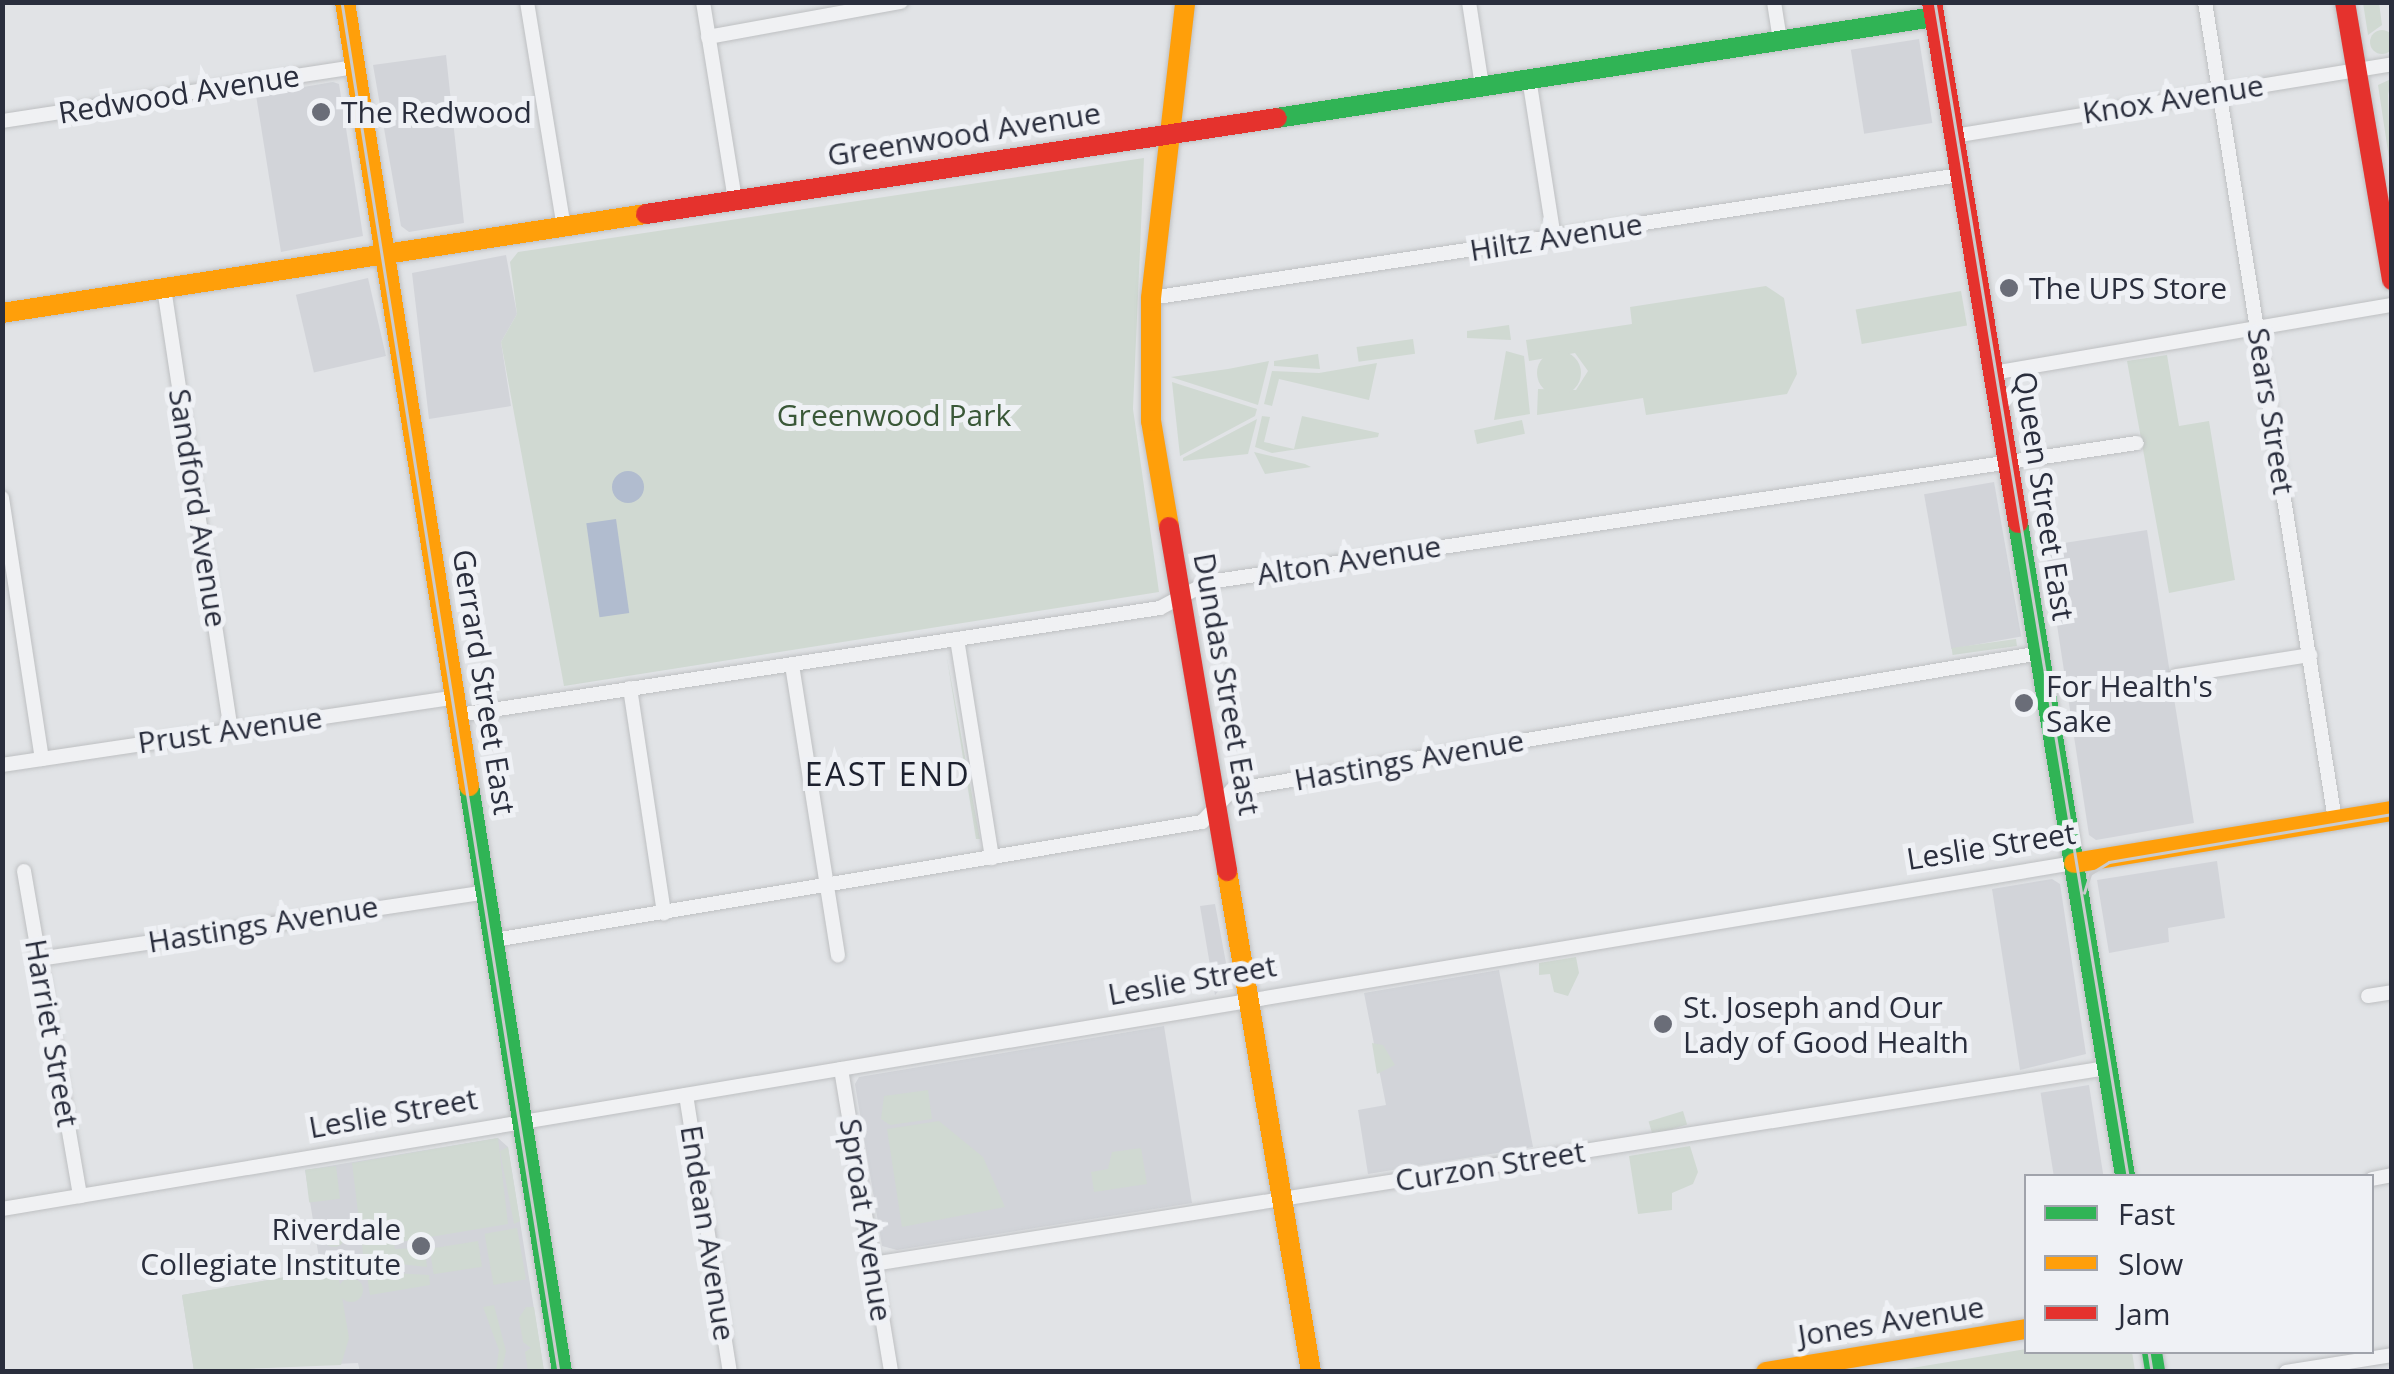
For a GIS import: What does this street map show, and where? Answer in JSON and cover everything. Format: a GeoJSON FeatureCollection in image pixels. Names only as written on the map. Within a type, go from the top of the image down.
{"type":"FeatureCollection","features":[{"type":"Feature","properties":{"kind":"street","name":"Gerrard Street East"},"geometry":{"type":"LineString","coordinates":[[346,2],[562,1372]]}},
{"type":"Feature","properties":{"kind":"street"},"geometry":{"type":"LineString","coordinates":[[527,2],[564,228]]}},
{"type":"Feature","properties":{"kind":"street"},"geometry":{"type":"LineString","coordinates":[[703,2],[735,199]]}},
{"type":"Feature","properties":{"kind":"street"},"geometry":{"type":"LineString","coordinates":[[708,37],[901,2]]}},
{"type":"Feature","properties":{"kind":"street","name":"Dundas Street East"},"geometry":{"type":"LineString","coordinates":[[1185,2],[1151,298],[1152,422],[1312,1372]]}},
{"type":"Feature","properties":{"kind":"street"},"geometry":{"type":"LineString","coordinates":[[1469,2],[1482,86]]}},
{"type":"Feature","properties":{"kind":"street"},"geometry":{"type":"LineString","coordinates":[[1774,2],[1780,39]]}},
{"type":"Feature","properties":{"kind":"street","name":"Sears Street"},"geometry":{"type":"LineString","coordinates":[[2205,2],[2335,820]]}},
{"type":"Feature","properties":{"kind":"street"},"geometry":{"type":"LineString","coordinates":[[2345,2],[2392,280]]}},
{"type":"Feature","properties":{"kind":"street","name":"Greenwood Avenue"},"geometry":{"type":"LineString","coordinates":[[2,313],[1482,86],[1780,39],[1933,10]]}},
{"type":"Feature","properties":{"kind":"street","name":"Queen Street East"},"geometry":{"type":"LineString","coordinates":[[1933,10],[2125,1174]]}},
{"type":"Feature","properties":{"kind":"street","name":"Knox Avenue"},"geometry":{"type":"LineString","coordinates":[[1954,136],[2392,64]]}},
{"type":"Feature","properties":{"kind":"street","name":"Redwood Avenue"},"geometry":{"type":"LineString","coordinates":[[2,121],[356,66]]}},
{"type":"Feature","properties":{"kind":"street"},"geometry":{"type":"LineString","coordinates":[[1529,78],[1554,238]]}},
{"type":"Feature","properties":{"kind":"street","name":"Hiltz Avenue"},"geometry":{"type":"LineString","coordinates":[[1151,298],[1960,174]]}},
{"type":"Feature","properties":{"kind":"street","name":"Sandford Avenue"},"geometry":{"type":"LineString","coordinates":[[164,288],[231,729]]}},
{"type":"Feature","properties":{"kind":"street"},"geometry":{"type":"LineString","coordinates":[[1993,372],[2392,306]]}},
{"type":"Feature","properties":{"kind":"street","name":"Alton Avenue"},"geometry":{"type":"LineString","coordinates":[[458,706],[630,688],[1160,608],[1210,582],[2137,442]]}},
{"type":"Feature","properties":{"kind":"street"},"geometry":{"type":"LineString","coordinates":[[2,498],[42,760]]}},
{"type":"Feature","properties":{"kind":"street"},"geometry":{"type":"LineString","coordinates":[[957,639],[992,858]]}},
{"type":"Feature","properties":{"kind":"street","name":"Hastings Avenue"},"geometry":{"type":"LineString","coordinates":[[494,940],[1202,822],[1232,790],[2040,653]]}},
{"type":"Feature","properties":{"kind":"street"},"geometry":{"type":"LineString","coordinates":[[2176,676],[2310,655]]}},
{"type":"Feature","properties":{"kind":"street"},"geometry":{"type":"LineString","coordinates":[[792,665],[838,955]]}},
{"type":"Feature","properties":{"kind":"street"},"geometry":{"type":"LineString","coordinates":[[630,688],[664,913]]}},
{"type":"Feature","properties":{"kind":"street","name":"Prust Avenue"},"geometry":{"type":"LineString","coordinates":[[2,765],[231,729],[458,706]]}},
{"type":"Feature","properties":{"kind":"street","name":"Leslie Street"},"geometry":{"type":"LineString","coordinates":[[2,1210],[2392,811]]}},
{"type":"Feature","properties":{"kind":"street","name":"Harriet Street"},"geometry":{"type":"LineString","coordinates":[[24,871],[80,1196]]}},
{"type":"Feature","properties":{"kind":"street","name":"Hastings Avenue"},"geometry":{"type":"LineString","coordinates":[[39,958],[487,892]]}},
{"type":"Feature","properties":{"kind":"street"},"geometry":{"type":"LineString","coordinates":[[2368,996],[2392,992]]}},
{"type":"Feature","properties":{"kind":"street","name":"Curzon Street"},"geometry":{"type":"LineString","coordinates":[[873,1264],[2107,1068]]}},
{"type":"Feature","properties":{"kind":"street","name":"Sproat Avenue"},"geometry":{"type":"LineString","coordinates":[[841,1069],[891,1372]]}},
{"type":"Feature","properties":{"kind":"street","name":"Endean Avenue"},"geometry":{"type":"LineString","coordinates":[[686,1095],[730,1372]]}},
{"type":"Feature","properties":{"kind":"street","name":"Jones Avenue"},"geometry":{"type":"LineString","coordinates":[[1766,1372],[2024,1330]]}},
{"type":"Feature","properties":{"kind":"street"},"geometry":{"type":"LineString","coordinates":[[2286,1372],[2392,1355]]}},
{"type":"Feature","properties":{"kind":"shaded area"},"geometry":{"type":"Polygon","coordinates":[[[1919,39],[1932,123],[1864,134],[1851,50],[1919,39]]]}},
{"type":"Feature","properties":{"kind":"shaded area"},"geometry":{"type":"Polygon","coordinates":[[[446,55],[464,223],[409,232],[401,226],[373,65],[446,55]]]}},
{"type":"Feature","properties":{"kind":"shaded area"},"geometry":{"type":"Polygon","coordinates":[[[339,84],[363,236],[281,252],[256,95],[339,84]]]}},
{"type":"Feature","properties":{"kind":"shaded area"},"geometry":{"type":"Polygon","coordinates":[[[506,255],[517,314],[501,342],[511,406],[429,419],[412,273],[506,255]]]}},
{"type":"Feature","properties":{"kind":"shaded area"},"geometry":{"type":"Polygon","coordinates":[[[368,278],[386,356],[314,373],[296,295],[368,278]]]}},
{"type":"Feature","properties":{"kind":"shaded area"},"geometry":{"type":"Polygon","coordinates":[[[1994,482],[2021,637],[1951,649],[1924,494],[1994,482]]]}},
{"type":"Feature","properties":{"kind":"shaded area"},"geometry":{"type":"Polygon","coordinates":[[[2147,530],[2194,823],[2096,840],[2089,835],[2045,546],[2147,530]]]}},
{"type":"Feature","properties":{"kind":"shaded area"},"geometry":{"type":"Polygon","coordinates":[[[2217,861],[2225,918],[2168,928],[2169,942],[2109,953],[2097,880],[2217,861]]]}},
{"type":"Feature","properties":{"kind":"shaded area"},"geometry":{"type":"Polygon","coordinates":[[[2052,879],[2060,884],[2086,1054],[2020,1070],[1992,889],[2052,879]]]}},
{"type":"Feature","properties":{"kind":"shaded area"},"geometry":{"type":"Polygon","coordinates":[[[1215,904],[1229,979],[1215,995],[1200,906],[1215,904]]]}},
{"type":"Feature","properties":{"kind":"shaded area"},"geometry":{"type":"Polygon","coordinates":[[[1499,970],[1533,1147],[1368,1174],[1358,1110],[1386,1105],[1364,993],[1499,970]]]}},
{"type":"Feature","properties":{"kind":"shaded area"},"geometry":{"type":"Polygon","coordinates":[[[1164,1026],[1192,1203],[897,1250],[882,1246],[855,1084],[859,1077],[1164,1026]]]}},
{"type":"Feature","properties":{"kind":"shaded area"},"geometry":{"type":"Polygon","coordinates":[[[2089,1085],[2103,1174],[2053,1174],[2041,1093],[2089,1085]]]}},
{"type":"Feature","properties":{"kind":"shaded area","name":"Riverdale Collegiate Institute"},"geometry":{"type":"Polygon","coordinates":[[[498,1138],[508,1147],[544,1371],[360,1372],[358,1363],[194,1371],[182,1295],[321,1271],[305,1170],[498,1138]]]}},
{"type":"Feature","properties":{"kind":"green space"},"geometry":{"type":"Polygon","coordinates":[[[2363,3],[2379,3],[2382,25],[2368,35],[2363,3]]]}},
{"type":"Feature","properties":{"kind":"green space"},"geometry":{"type":"Polygon","coordinates":[[[2382,30],[2394,42],[2382,54],[2370,42],[2382,30]]]}},
{"type":"Feature","properties":{"kind":"green space"},"geometry":{"type":"Polygon","coordinates":[[[2391,79],[2388,95],[2390,165],[2378,85],[2391,79]]]}},
{"type":"Feature","properties":{"kind":"green space","name":"Greenwood Park"},"geometry":{"type":"Polygon","coordinates":[[[1144,158],[1133,409],[1159,592],[564,686],[501,342],[517,314],[510,262],[518,252],[1144,158]]]}},
{"type":"Feature","properties":{"kind":"green space"},"geometry":{"type":"Polygon","coordinates":[[[1766,286],[1784,298],[1797,374],[1787,394],[1646,415],[1643,398],[1537,415],[1538,389],[1576,390],[1588,371],[1575,353],[1529,361],[1526,340],[1632,324],[1630,307],[1766,286]]]}},
{"type":"Feature","properties":{"kind":"green space"},"geometry":{"type":"Polygon","coordinates":[[[1961,291],[1967,325],[1862,344],[1856,310],[1961,291]]]}},
{"type":"Feature","properties":{"kind":"green space"},"geometry":{"type":"Polygon","coordinates":[[[1509,325],[1511,340],[1467,338],[1467,331],[1509,325]]]}},
{"type":"Feature","properties":{"kind":"green space"},"geometry":{"type":"Polygon","coordinates":[[[1413,339],[1415,354],[1359,362],[1357,347],[1413,339]]]}},
{"type":"Feature","properties":{"kind":"green space"},"geometry":{"type":"Polygon","coordinates":[[[1506,351],[1524,356],[1530,414],[1494,420],[1506,351]]]}},
{"type":"Feature","properties":{"kind":"green space"},"geometry":{"type":"Polygon","coordinates":[[[1559,351],[1574,358],[1581,373],[1574,388],[1559,395],[1544,388],[1537,373],[1544,358],[1559,351]]]}},
{"type":"Feature","properties":{"kind":"green space"},"geometry":{"type":"Polygon","coordinates":[[[1318,354],[1320,369],[1274,366],[1274,361],[1318,354]]]}},
{"type":"Feature","properties":{"kind":"green space"},"geometry":{"type":"Polygon","coordinates":[[[2167,355],[2179,426],[2209,421],[2235,580],[2169,593],[2127,361],[2167,355]]]}},
{"type":"Feature","properties":{"kind":"green space"},"geometry":{"type":"Polygon","coordinates":[[[1269,361],[1258,405],[1171,377],[1228,369],[1269,361]]]}},
{"type":"Feature","properties":{"kind":"green space"},"geometry":{"type":"Polygon","coordinates":[[[1377,363],[1369,400],[1279,379],[1272,406],[1264,404],[1272,371],[1319,373],[1377,363]]]}},
{"type":"Feature","properties":{"kind":"green space"},"geometry":{"type":"Polygon","coordinates":[[[1172,382],[1257,409],[1255,416],[1180,456],[1172,382]]]}},
{"type":"Feature","properties":{"kind":"green space"},"geometry":{"type":"Polygon","coordinates":[[[1262,416],[1270,417],[1264,442],[1294,449],[1302,416],[1379,433],[1378,437],[1272,453],[1255,447],[1262,416]]]}},
{"type":"Feature","properties":{"kind":"green space"},"geometry":{"type":"Polygon","coordinates":[[[1257,419],[1248,454],[1183,461],[1183,458],[1257,419]]]}},
{"type":"Feature","properties":{"kind":"green space"},"geometry":{"type":"Polygon","coordinates":[[[1522,420],[1525,434],[1477,444],[1474,430],[1522,420]]]}},
{"type":"Feature","properties":{"kind":"green space"},"geometry":{"type":"Polygon","coordinates":[[[1254,452],[1305,464],[1311,467],[1265,474],[1254,452]]]}},
{"type":"Feature","properties":{"kind":"green space"},"geometry":{"type":"Polygon","coordinates":[[[2016,639],[2017,646],[1953,655],[1952,648],[2016,639]]]}},
{"type":"Feature","properties":{"kind":"green space"},"geometry":{"type":"Polygon","coordinates":[[[947,658],[980,839],[976,839],[947,658]]]}},
{"type":"Feature","properties":{"kind":"green space"},"geometry":{"type":"Polygon","coordinates":[[[1576,957],[1579,973],[1568,996],[1554,992],[1550,974],[1539,975],[1539,963],[1576,957]]]}},
{"type":"Feature","properties":{"kind":"green space"},"geometry":{"type":"Polygon","coordinates":[[[1372,1043],[1383,1045],[1395,1065],[1377,1074],[1372,1043]]]}},
{"type":"Feature","properties":{"kind":"green space"},"geometry":{"type":"Polygon","coordinates":[[[928,1090],[932,1119],[890,1125],[881,1119],[884,1096],[928,1090]]]}},
{"type":"Feature","properties":{"kind":"green space"},"geometry":{"type":"Polygon","coordinates":[[[1683,1111],[1687,1124],[1653,1135],[1649,1122],[1683,1111]]]}},
{"type":"Feature","properties":{"kind":"green space"},"geometry":{"type":"Polygon","coordinates":[[[939,1121],[983,1157],[1005,1207],[902,1227],[887,1129],[939,1121]]]}},
{"type":"Feature","properties":{"kind":"green space"},"geometry":{"type":"Polygon","coordinates":[[[498,1138],[508,1224],[394,1243],[395,1249],[425,1248],[427,1267],[400,1264],[394,1256],[364,1262],[352,1163],[498,1138]]]}},
{"type":"Feature","properties":{"kind":"green space"},"geometry":{"type":"Polygon","coordinates":[[[1690,1146],[1698,1172],[1693,1184],[1672,1193],[1672,1210],[1638,1214],[1629,1156],[1690,1146]]]}},
{"type":"Feature","properties":{"kind":"green space"},"geometry":{"type":"Polygon","coordinates":[[[508,1147],[520,1221],[514,1224],[500,1151],[508,1147]]]}},
{"type":"Feature","properties":{"kind":"green space"},"geometry":{"type":"Polygon","coordinates":[[[1141,1148],[1147,1184],[1094,1192],[1091,1172],[1108,1169],[1112,1152],[1141,1148]]]}},
{"type":"Feature","properties":{"kind":"green space"},"geometry":{"type":"Polygon","coordinates":[[[336,1166],[340,1199],[309,1203],[305,1170],[336,1166]]]}},
{"type":"Feature","properties":{"kind":"green space"},"geometry":{"type":"Polygon","coordinates":[[[334,1225],[342,1228],[342,1244],[334,1247],[326,1244],[323,1236],[326,1228],[334,1225]]]}},
{"type":"Feature","properties":{"kind":"green space"},"geometry":{"type":"Polygon","coordinates":[[[517,1228],[526,1279],[494,1285],[485,1234],[517,1228]]]}},
{"type":"Feature","properties":{"kind":"green space"},"geometry":{"type":"Polygon","coordinates":[[[478,1241],[482,1267],[434,1274],[430,1249],[478,1241]]]}},
{"type":"Feature","properties":{"kind":"green space"},"geometry":{"type":"Polygon","coordinates":[[[387,1266],[393,1273],[429,1275],[430,1285],[370,1295],[366,1270],[387,1266]]]}},
{"type":"Feature","properties":{"kind":"green space"},"geometry":{"type":"Polygon","coordinates":[[[337,1268],[349,1338],[341,1365],[194,1371],[182,1295],[337,1268]]]}},
{"type":"Feature","properties":{"kind":"green space"},"geometry":{"type":"Polygon","coordinates":[[[351,1278],[363,1290],[351,1302],[339,1290],[351,1278]]]}},
{"type":"Feature","properties":{"kind":"green space"},"geometry":{"type":"Polygon","coordinates":[[[494,1305],[506,1351],[502,1371],[496,1371],[499,1350],[483,1307],[494,1305]]]}},
{"type":"Feature","properties":{"kind":"green space"},"geometry":{"type":"Polygon","coordinates":[[[526,1307],[534,1307],[544,1371],[528,1371],[525,1352],[531,1348],[523,1342],[519,1318],[526,1307]]]}},
{"type":"Feature","properties":{"kind":"green space"},"geometry":{"type":"Polygon","coordinates":[[[2024,1349],[2024,1354],[2132,1354],[2135,1371],[1888,1372],[2024,1349]]]}},
{"type":"Feature","properties":{"kind":"water"},"geometry":{"type":"Polygon","coordinates":[[[628,471],[639,476],[644,487],[639,498],[628,503],[617,498],[612,487],[617,476],[628,471]]]}},
{"type":"Feature","properties":{"kind":"water"},"geometry":{"type":"Polygon","coordinates":[[[616,519],[629,613],[600,617],[586,523],[616,519]]]}},
{"type":"Feature","properties":{"kind":"tram line"},"geometry":{"type":"LineString","coordinates":[[342,2],[559,1372]]}},
{"type":"Feature","properties":{"kind":"tram line"},"geometry":{"type":"LineString","coordinates":[[1935,2],[2128,1174]]}},
{"type":"Feature","properties":{"kind":"tram line"},"geometry":{"type":"LineString","coordinates":[[2084,893],[2090,874],[2109,862],[2392,814]]}},
{"type":"Feature","properties":{"kind":"tram line"},"geometry":{"type":"LineString","coordinates":[[2149,1354],[2152,1372]]}},
{"type":"Feature","properties":{"kind":"traffic: fast"},"geometry":{"type":"LineString","coordinates":[[1277,118],[1934,17]]}},
{"type":"Feature","properties":{"kind":"traffic: fast"},"geometry":{"type":"LineString","coordinates":[[2018,523],[2125,1174]]}},
{"type":"Feature","properties":{"kind":"traffic: fast"},"geometry":{"type":"LineString","coordinates":[[469,786],[562,1372]]}},
{"type":"Feature","properties":{"kind":"traffic: fast"},"geometry":{"type":"LineString","coordinates":[[2152,1354],[2155,1372]]}},
{"type":"Feature","properties":{"kind":"traffic: slow"},"geometry":{"type":"LineString","coordinates":[[345,2],[469,786]]}},
{"type":"Feature","properties":{"kind":"traffic: slow"},"geometry":{"type":"LineString","coordinates":[[1169,527],[1151,421],[1151,298],[1185,2]]}},
{"type":"Feature","properties":{"kind":"traffic: slow"},"geometry":{"type":"LineString","coordinates":[[2,313],[646,214]]}},
{"type":"Feature","properties":{"kind":"traffic: slow"},"geometry":{"type":"LineString","coordinates":[[2074,863],[2392,811]]}},
{"type":"Feature","properties":{"kind":"traffic: slow"},"geometry":{"type":"LineString","coordinates":[[1227,871],[1311,1372]]}},
{"type":"Feature","properties":{"kind":"traffic: slow"},"geometry":{"type":"LineString","coordinates":[[1766,1372],[2024,1329]]}},
{"type":"Feature","properties":{"kind":"traffic: jam"},"geometry":{"type":"LineString","coordinates":[[1932,2],[2018,523]]}},
{"type":"Feature","properties":{"kind":"traffic: jam"},"geometry":{"type":"LineString","coordinates":[[2345,2],[2392,280]]}},
{"type":"Feature","properties":{"kind":"traffic: jam"},"geometry":{"type":"LineString","coordinates":[[646,214],[1277,118]]}},
{"type":"Feature","properties":{"kind":"traffic: jam"},"geometry":{"type":"LineString","coordinates":[[1169,527],[1227,871]]}},
{"type":"Feature","properties":{"kind":"place","name":"The Redwood"},"geometry":{"type":"Point","coordinates":[321,112]}},
{"type":"Feature","properties":{"kind":"place","name":"The UPS Store"},"geometry":{"type":"Point","coordinates":[2009,288]}},
{"type":"Feature","properties":{"kind":"place","name":"For Health's Sake"},"geometry":{"type":"Point","coordinates":[2024,703]}},
{"type":"Feature","properties":{"kind":"place","name":"St. Joseph and Our Lady of Good Health"},"geometry":{"type":"Point","coordinates":[1663,1024]}},
{"type":"Feature","properties":{"kind":"place","name":"Riverdale Collegiate Institute"},"geometry":{"type":"Point","coordinates":[421,1246]}},
{"type":"Feature","properties":{"kind":"district","name":"EAST END"},"geometry":{"type":"Point","coordinates":[888,774]}}]}
